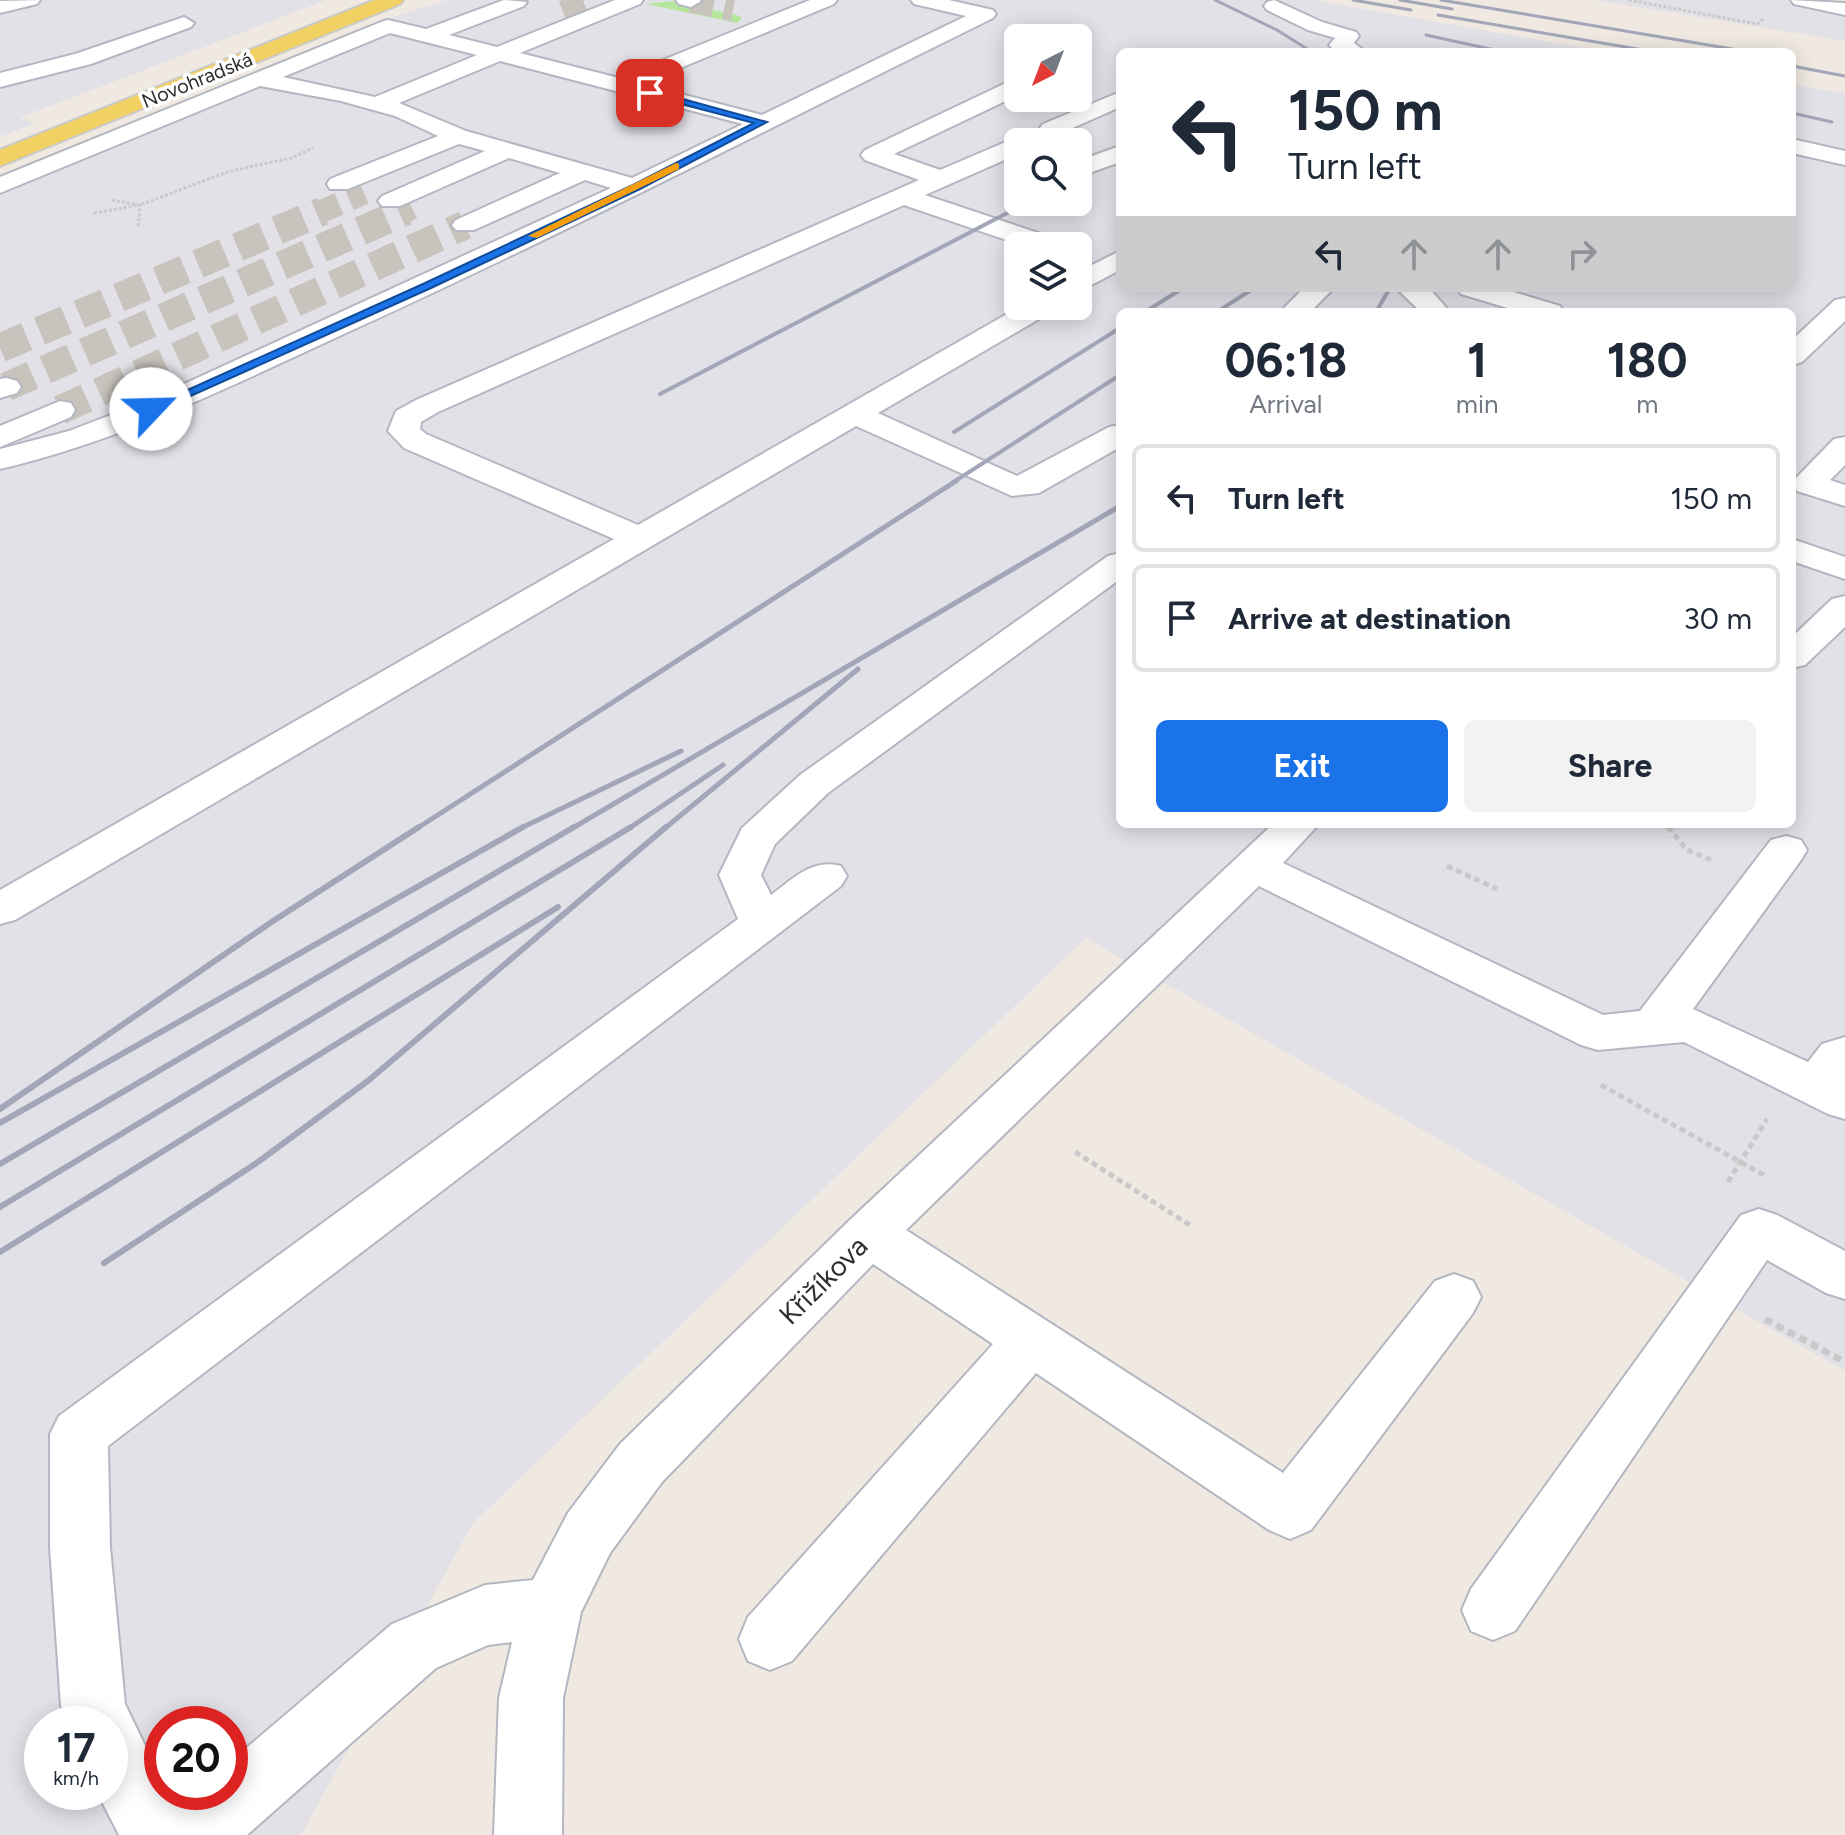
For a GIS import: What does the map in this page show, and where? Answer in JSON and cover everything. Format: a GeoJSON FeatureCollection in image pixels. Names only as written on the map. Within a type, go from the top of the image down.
{"type":"FeatureCollection","features":[{"type":"Feature","properties":{"kind":"main road","name":"Novohradská"},"geometry":{"type":"LineString","coordinates":[[0,159],[413,6]]}},
{"type":"Feature","properties":{"kind":"street"},"geometry":{"type":"LineString","coordinates":[[0,7],[30,0]]}},
{"type":"Feature","properties":{"kind":"street"},"geometry":{"type":"LineString","coordinates":[[397,29],[413,6],[472,0]]}},
{"type":"Feature","properties":{"kind":"street"},"geometry":{"type":"LineString","coordinates":[[376,104],[633,0]]}},
{"type":"Feature","properties":{"kind":"street"},"geometry":{"type":"LineString","coordinates":[[0,459],[47,450],[151,409],[427,286],[636,187],[986,14],[921,0]]}},
{"type":"Feature","properties":{"kind":"street"},"geometry":{"type":"LineString","coordinates":[[1801,0],[1845,9]]}},
{"type":"Feature","properties":{"kind":"street"},"geometry":{"type":"LineString","coordinates":[[428,36],[517,2]]}},
{"type":"Feature","properties":{"kind":"street"},"geometry":{"type":"LineString","coordinates":[[1274,6],[1315,26],[1349,36],[1340,45],[1346,48]]}},
{"type":"Feature","properties":{"kind":"street"},"geometry":{"type":"LineString","coordinates":[[622,85],[800,8]]}},
{"type":"Feature","properties":{"kind":"street"},"geometry":{"type":"LineString","coordinates":[[754,9],[800,8]]}},
{"type":"Feature","properties":{"kind":"street"},"geometry":{"type":"LineString","coordinates":[[473,48],[563,12]]}},
{"type":"Feature","properties":{"kind":"street"},"geometry":{"type":"LineString","coordinates":[[0,80],[83,59],[184,23]]}},
{"type":"Feature","properties":{"kind":"street"},"geometry":{"type":"LineString","coordinates":[[0,186],[388,26],[763,122]]}},
{"type":"Feature","properties":{"kind":"street"},"geometry":{"type":"LineString","coordinates":[[261,80],[403,111],[458,136],[636,187]]}},
{"type":"Feature","properties":{"kind":"street"},"geometry":{"type":"LineString","coordinates":[[941,179],[884,164],[873,155],[1004,93]]}},
{"type":"Feature","properties":{"kind":"street"},"geometry":{"type":"LineString","coordinates":[[1053,128],[1116,101]]}},
{"type":"Feature","properties":{"kind":"street"},"geometry":{"type":"LineString","coordinates":[[641,538],[415,441],[404,431],[407,418],[427,406],[1012,147],[936,125]]}},
{"type":"Feature","properties":{"kind":"street"},"geometry":{"type":"LineString","coordinates":[[339,184],[458,136]]}},
{"type":"Feature","properties":{"kind":"street"},"geometry":{"type":"LineString","coordinates":[[364,193],[482,143]]}},
{"type":"Feature","properties":{"kind":"street"},"geometry":{"type":"LineString","coordinates":[[1796,147],[1845,158]]}},
{"type":"Feature","properties":{"kind":"street"},"geometry":{"type":"LineString","coordinates":[[402,204],[518,153]]}},
{"type":"Feature","properties":{"kind":"street"},"geometry":{"type":"LineString","coordinates":[[1092,164],[1116,155]]}},
{"type":"Feature","properties":{"kind":"street"},"geometry":{"type":"LineString","coordinates":[[439,216],[556,164]]}},
{"type":"Feature","properties":{"kind":"street"},"geometry":{"type":"LineString","coordinates":[[465,225],[582,172]]}},
{"type":"Feature","properties":{"kind":"street"},"geometry":{"type":"LineString","coordinates":[[902,196],[1009,232]]}},
{"type":"Feature","properties":{"kind":"street"},"geometry":{"type":"LineString","coordinates":[[1092,258],[1115,263]]}},
{"type":"Feature","properties":{"kind":"street"},"geometry":{"type":"LineString","coordinates":[[1092,276],[1115,263]]}},
{"type":"Feature","properties":{"kind":"street"},"geometry":{"type":"LineString","coordinates":[[1298,308],[1316,292]]}},
{"type":"Feature","properties":{"kind":"street"},"geometry":{"type":"LineString","coordinates":[[1416,292],[1433,308]]}},
{"type":"Feature","properties":{"kind":"street"},"geometry":{"type":"LineString","coordinates":[[1484,292],[1537,308]]}},
{"type":"Feature","properties":{"kind":"street"},"geometry":{"type":"LineString","coordinates":[[1796,352],[1844,309]]}},
{"type":"Feature","properties":{"kind":"street"},"geometry":{"type":"LineString","coordinates":[[0,909],[1017,320]]}},
{"type":"Feature","properties":{"kind":"street"},"geometry":{"type":"LineString","coordinates":[[0,438],[20,400]]}},
{"type":"Feature","properties":{"kind":"street"},"geometry":{"type":"LineString","coordinates":[[854,414],[1012,486],[1027,486],[1116,436]]}},
{"type":"Feature","properties":{"kind":"street"},"geometry":{"type":"LineString","coordinates":[[1845,446],[1809,484],[1845,496]]}},
{"type":"Feature","properties":{"kind":"street"},"geometry":{"type":"LineString","coordinates":[[1796,505],[1845,523]]}},
{"type":"Feature","properties":{"kind":"street"},"geometry":{"type":"LineString","coordinates":[[1796,551],[1845,569]]}},
{"type":"Feature","properties":{"kind":"street"},"geometry":{"type":"LineString","coordinates":[[762,924],[740,875],[757,838],[814,784],[1116,566]]}},
{"type":"Feature","properties":{"kind":"street"},"geometry":{"type":"LineString","coordinates":[[1796,654],[1842,615]]}},
{"type":"Feature","properties":{"kind":"street","name":"Křižíkova"},"geometry":{"type":"LineString","coordinates":[[528,1835],[531,1698],[551,1608],[589,1533],[641,1463],[870,1233],[1294,828]]}},
{"type":"Feature","properties":{"kind":"street"},"geometry":{"type":"LineString","coordinates":[[1654,1027],[1786,850]]}},
{"type":"Feature","properties":{"kind":"street"},"geometry":{"type":"LineString","coordinates":[[1254,866],[1598,1033],[1690,1025],[1835,1081]]}},
{"type":"Feature","properties":{"kind":"street"},"geometry":{"type":"LineString","coordinates":[[93,1706],[80,1547],[79,1434],[826,876]]}},
{"type":"Feature","properties":{"kind":"street"},"geometry":{"type":"LineString","coordinates":[[1493,1610],[1759,1230],[1845,1277]]}},
{"type":"Feature","properties":{"kind":"street"},"geometry":{"type":"LineString","coordinates":[[870,1233],[932,1277],[1290,1511],[1454,1297]]}},
{"type":"Feature","properties":{"kind":"street"},"geometry":{"type":"LineString","coordinates":[[770,1639],[1031,1340]]}},
{"type":"Feature","properties":{"kind":"street"},"geometry":{"type":"LineString","coordinates":[[196,1835],[414,1646],[485,1615],[551,1608]]}},
{"type":"Feature","properties":{"kind":"street"},"geometry":{"type":"LineString","coordinates":[[128,1784],[136,1802],[162,1835]]}},
{"type":"Feature","properties":{"kind":"path"},"geometry":{"type":"LineString","coordinates":[[1629,0],[1757,24],[1768,16]]}},
{"type":"Feature","properties":{"kind":"path"},"geometry":{"type":"LineString","coordinates":[[94,213],[140,205],[227,172],[291,158],[314,148]]}},
{"type":"Feature","properties":{"kind":"path"},"geometry":{"type":"LineString","coordinates":[[112,200],[140,205]]}},
{"type":"Feature","properties":{"kind":"path"},"geometry":{"type":"LineString","coordinates":[[138,228],[140,205]]}},
{"type":"Feature","properties":{"kind":"path"},"geometry":{"type":"LineString","coordinates":[[1447,866],[1497,889]]}},
{"type":"Feature","properties":{"kind":"path"},"geometry":{"type":"LineString","coordinates":[[1075,1152],[1193,1227]]}},
{"type":"Feature","properties":{"kind":"shaded area"},"geometry":{"type":"Polygon","coordinates":[[[0,0],[326,0],[19,118],[36,123],[0,137],[0,0]]]}},
{"type":"Feature","properties":{"kind":"shaded area"},"geometry":{"type":"Polygon","coordinates":[[[446,0],[1313,0],[1583,48],[1116,48],[1116,292],[1796,292],[1796,86],[1845,93],[1845,1371],[1086,938],[473,1523],[301,1835],[0,1835],[0,177],[381,21],[446,0]]]}},
{"type":"Feature","properties":{"kind":"shaded area"},"geometry":{"type":"Polygon","coordinates":[[[1595,0],[1801,0],[1845,9],[1845,41],[1595,0]]]}},
{"type":"Feature","properties":{"kind":"green space"},"geometry":{"type":"Polygon","coordinates":[[[672,1],[742,18],[737,23],[646,4],[672,1]]]}},
{"type":"Feature","properties":{"kind":"tunnel"},"geometry":{"type":"LineString","coordinates":[[563,12],[594,0]]}},
{"type":"Feature","properties":{"kind":"tunnel"},"geometry":{"type":"LineString","coordinates":[[691,1],[733,10]]}},
{"type":"Feature","properties":{"kind":"tunnel"},"geometry":{"type":"LineString","coordinates":[[318,213],[364,193]]}},
{"type":"Feature","properties":{"kind":"tunnel"},"geometry":{"type":"LineString","coordinates":[[406,211],[412,208]]}},
{"type":"Feature","properties":{"kind":"tunnel"},"geometry":{"type":"LineString","coordinates":[[0,348],[323,211]]}},
{"type":"Feature","properties":{"kind":"tunnel"},"geometry":{"type":"LineString","coordinates":[[6,387],[406,211]]}},
{"type":"Feature","properties":{"kind":"tunnel"},"geometry":{"type":"LineString","coordinates":[[402,213],[406,211]]}},
{"type":"Feature","properties":{"kind":"tunnel"},"geometry":{"type":"LineString","coordinates":[[60,410],[465,225]]}},
{"type":"Feature","properties":{"kind":"railway"},"geometry":{"type":"LineString","coordinates":[[1215,0],[1277,30],[1306,48]]}},
{"type":"Feature","properties":{"kind":"railway"},"geometry":{"type":"LineString","coordinates":[[1353,0],[1411,10]]}},
{"type":"Feature","properties":{"kind":"railway"},"geometry":{"type":"LineString","coordinates":[[1400,0],[1452,9]]}},
{"type":"Feature","properties":{"kind":"railway"},"geometry":{"type":"LineString","coordinates":[[1441,0],[1726,48]]}},
{"type":"Feature","properties":{"kind":"railway"},"geometry":{"type":"LineString","coordinates":[[1438,15],[1632,48]]}},
{"type":"Feature","properties":{"kind":"railway"},"geometry":{"type":"LineString","coordinates":[[1426,35],[1486,48]]}},
{"type":"Feature","properties":{"kind":"railway"},"geometry":{"type":"LineString","coordinates":[[1796,67],[1845,76]]}},
{"type":"Feature","properties":{"kind":"railway"},"geometry":{"type":"LineString","coordinates":[[1796,114],[1832,122]]}},
{"type":"Feature","properties":{"kind":"railway"},"geometry":{"type":"LineString","coordinates":[[660,394],[1004,215]]}},
{"type":"Feature","properties":{"kind":"railway"},"geometry":{"type":"LineString","coordinates":[[1151,308],[1177,292]]}},
{"type":"Feature","properties":{"kind":"railway"},"geometry":{"type":"LineString","coordinates":[[1223,308],[1248,292]]}},
{"type":"Feature","properties":{"kind":"railway"},"geometry":{"type":"LineString","coordinates":[[1378,308],[1388,292]]}},
{"type":"Feature","properties":{"kind":"railway"},"geometry":{"type":"LineString","coordinates":[[954,432],[1116,331]]}},
{"type":"Feature","properties":{"kind":"railway"},"geometry":{"type":"LineString","coordinates":[[952,483],[1116,378]]}},
{"type":"Feature","properties":{"kind":"railway"},"geometry":{"type":"LineString","coordinates":[[416,829],[956,481]]}},
{"type":"Feature","properties":{"kind":"railway"},"geometry":{"type":"LineString","coordinates":[[571,829],[1116,508]]}},
{"type":"Feature","properties":{"kind":"railway"},"geometry":{"type":"LineString","coordinates":[[664,829],[858,669]]}},
{"type":"Feature","properties":{"kind":"railway"},"geometry":{"type":"LineString","coordinates":[[522,827],[681,751]]}},
{"type":"Feature","properties":{"kind":"railway"},"geometry":{"type":"LineString","coordinates":[[631,827],[723,765]]}},
{"type":"Feature","properties":{"kind":"railway"},"geometry":{"type":"LineString","coordinates":[[0,1109],[273,921],[419,827]]}},
{"type":"Feature","properties":{"kind":"railway"},"geometry":{"type":"LineString","coordinates":[[0,1123],[522,827]]}},
{"type":"Feature","properties":{"kind":"railway"},"geometry":{"type":"LineString","coordinates":[[0,1164],[574,827]]}},
{"type":"Feature","properties":{"kind":"railway"},"geometry":{"type":"LineString","coordinates":[[0,1207],[631,827]]}},
{"type":"Feature","properties":{"kind":"railway"},"geometry":{"type":"LineString","coordinates":[[104,1263],[258,1162],[369,1080],[666,827]]}},
{"type":"Feature","properties":{"kind":"railway"},"geometry":{"type":"LineString","coordinates":[[0,1252],[558,907]]}},
{"type":"Feature","properties":{"kind":"slow traffic"},"geometry":{"type":"LineString","coordinates":[[533,236],[676,166]]}},
{"type":"Feature","properties":{"kind":"route"},"geometry":{"type":"LineString","coordinates":[[151,409],[427,286],[636,187],[763,122],[650,93]]}}]}
